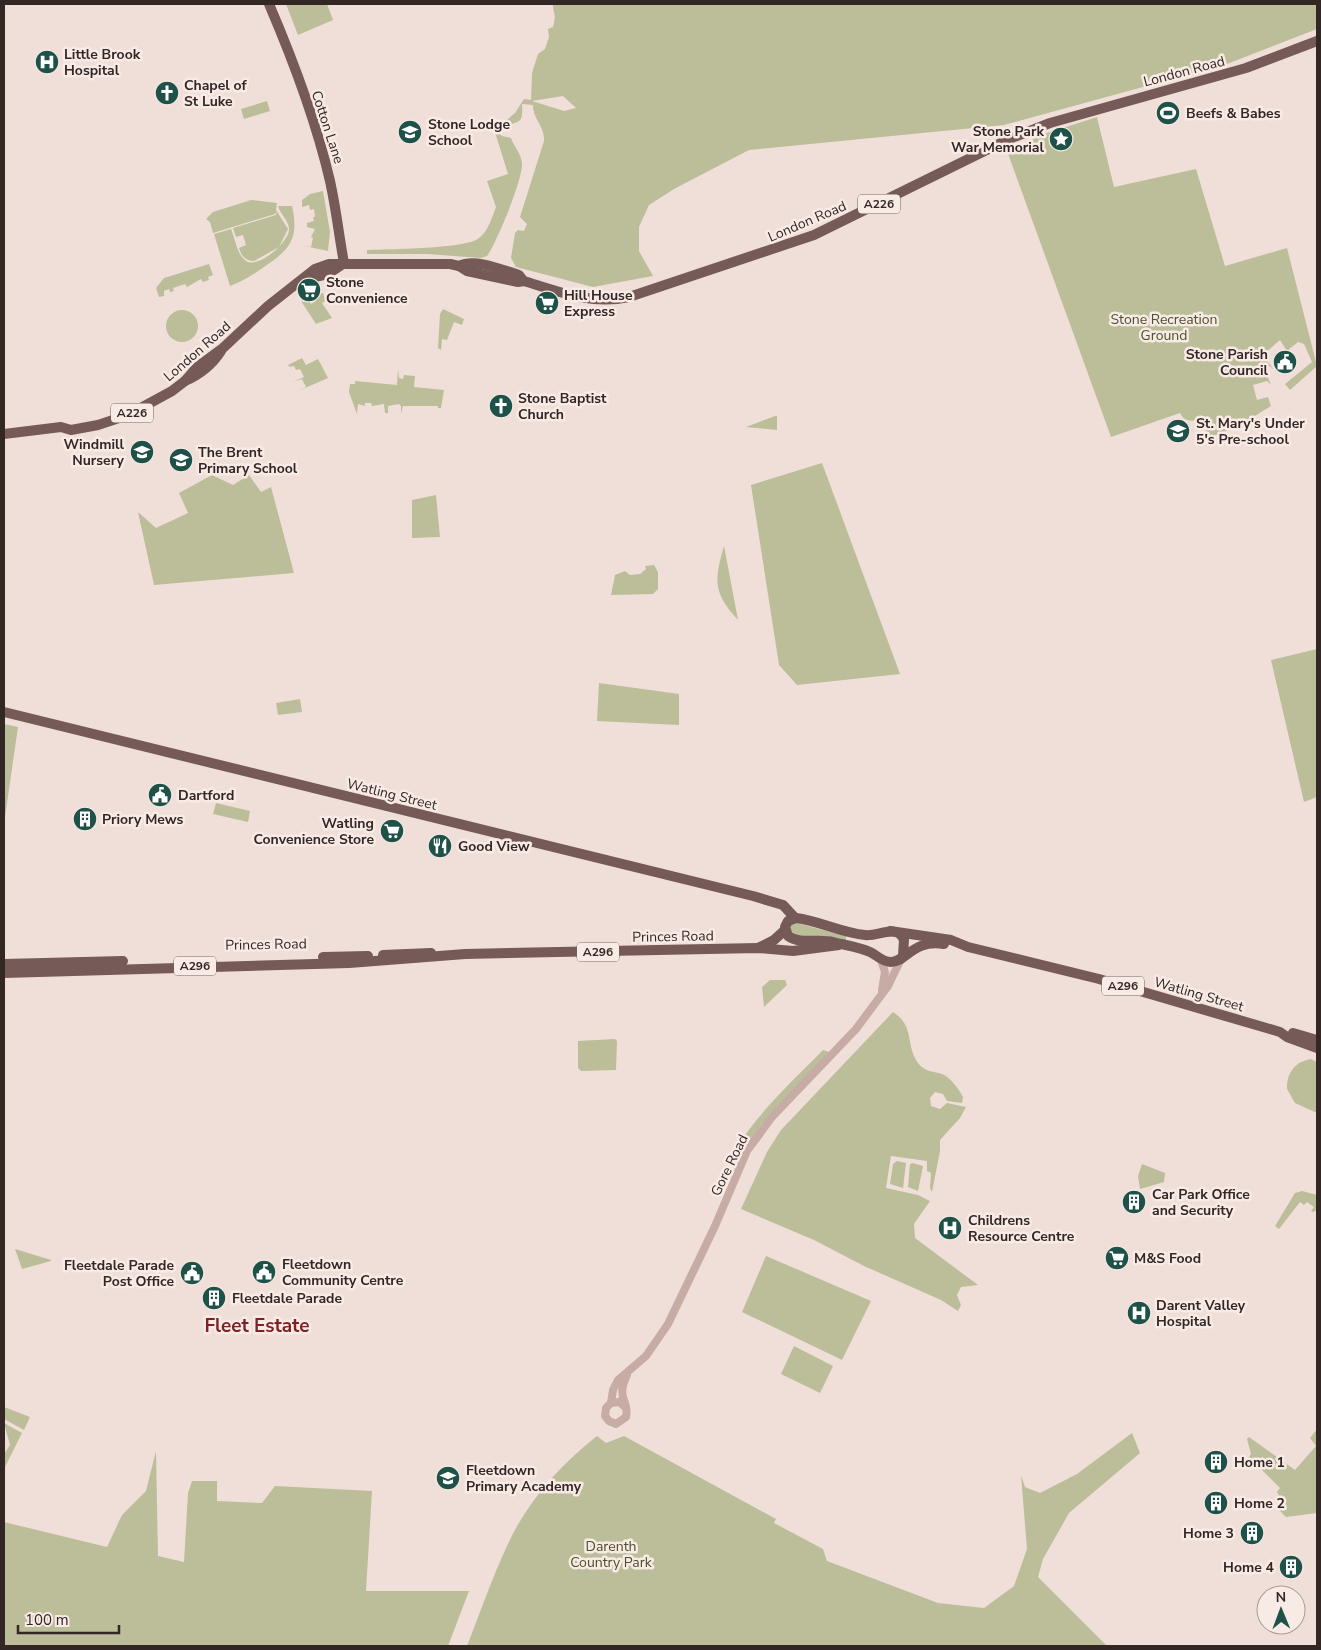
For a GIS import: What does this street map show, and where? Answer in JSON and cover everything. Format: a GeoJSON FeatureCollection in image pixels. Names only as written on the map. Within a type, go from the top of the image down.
{"type":"FeatureCollection","features":[{"type":"Feature","properties":{"kind":"main road","name":"Cotton Lane"},"geometry":{"type":"LineString","coordinates":[[269,4],[290,58],[329,177],[344,263]]}},
{"type":"Feature","properties":{"kind":"main road","name":"London Road"},"geometry":{"type":"LineString","coordinates":[[4,434],[28,432],[39,436],[67,433],[71,430],[98,425],[128,416],[186,381],[196,366],[223,348],[268,306],[308,276],[318,278],[332,272],[344,263],[459,266],[467,271],[524,282],[573,297],[615,300],[643,293],[814,235],[991,147],[1050,123],[1241,70],[1317,41]]}},
{"type":"Feature","properties":{"kind":"main road","name":"Watling Street"},"geometry":{"type":"LineString","coordinates":[[4,712],[774,902],[784,905],[795,918],[867,936],[890,931],[951,940],[964,946]]}},
{"type":"Feature","properties":{"kind":"main road"},"geometry":{"type":"LineString","coordinates":[[774,902],[781,915],[788,936],[794,940],[834,942],[839,945],[868,951],[882,960],[892,962],[902,957],[905,946],[903,937],[890,931]]}},
{"type":"Feature","properties":{"kind":"main road","name":"Princes Road"},"geometry":{"type":"LineString","coordinates":[[758,948],[774,940],[785,929],[788,920],[795,918]]}},
{"type":"Feature","properties":{"kind":"main road","name":"Watling Street"},"geometry":{"type":"LineString","coordinates":[[902,957],[915,948],[930,943],[964,946],[1099,979],[1280,1032],[1289,1032],[1317,1040]]}},
{"type":"Feature","properties":{"kind":"main road","name":"Princes Road"},"geometry":{"type":"LineString","coordinates":[[4,973],[349,963],[430,959],[438,956],[758,948],[772,951],[793,951],[839,945]]}},
{"type":"Feature","properties":{"kind":"main road","name":"Princes Road"},"geometry":{"type":"LineString","coordinates":[[4,964],[344,956],[414,952],[432,953],[438,956]]}},
{"type":"Feature","properties":{"kind":"main road","name":"Watling Street"},"geometry":{"type":"LineString","coordinates":[[1280,1032],[1287,1037],[1317,1048]]}},
{"type":"Feature","properties":{"kind":"street","name":"Gore Road"},"geometry":{"type":"LineString","coordinates":[[611,1403],[615,1386],[651,1350],[668,1324],[715,1226],[736,1172],[754,1139],[856,1029],[882,990],[888,986],[902,957]]}},
{"type":"Feature","properties":{"kind":"street","name":"Gore Road"},"geometry":{"type":"LineString","coordinates":[[882,960],[885,969],[882,990]]}},
{"type":"Feature","properties":{"kind":"street"},"geometry":{"type":"LineString","coordinates":[[625,1407],[619,1402],[611,1403],[606,1408],[605,1416],[609,1421],[616,1424],[626,1417],[625,1407],[621,1392],[628,1372]]}},
{"type":"Feature","properties":{"kind":"green space"},"geometry":{"type":"Polygon","coordinates":[[[286,4],[327,4],[333,20],[298,35],[286,4]]]}},
{"type":"Feature","properties":{"kind":"green space"},"geometry":{"type":"Polygon","coordinates":[[[553,4],[1317,4],[1317,29],[1227,64],[1004,125],[749,150],[674,189],[649,205],[639,227],[639,251],[653,276],[593,287],[516,267],[511,258],[515,233],[518,230],[524,231],[527,224],[520,217],[544,136],[533,105],[522,104],[520,120],[507,126],[502,124],[515,113],[524,99],[531,100],[532,73],[538,54],[545,49],[549,37],[548,29],[553,27],[555,16],[553,4]],[[563,96],[532,101],[564,111],[576,108],[563,96]]]}},
{"type":"Feature","properties":{"kind":"green space"},"geometry":{"type":"Polygon","coordinates":[[[267,101],[270,111],[244,119],[241,109],[267,101]]]}},
{"type":"Feature","properties":{"kind":"green space","name":"Stone Recreation Ground"},"geometry":{"type":"Polygon","coordinates":[[[1097,117],[1114,187],[1196,169],[1225,266],[1287,248],[1317,366],[1290,390],[1285,384],[1312,362],[1304,344],[1298,342],[1287,351],[1280,340],[1263,355],[1274,370],[1270,366],[1265,370],[1271,385],[1267,381],[1253,385],[1257,400],[1268,397],[1271,406],[1240,425],[1209,438],[1202,419],[1187,420],[1180,413],[1111,437],[1007,151],[1047,133],[1097,117]]]}},
{"type":"Feature","properties":{"kind":"green space"},"geometry":{"type":"Polygon","coordinates":[[[494,129],[502,136],[511,138],[522,163],[509,210],[487,256],[481,258],[427,254],[367,254],[367,250],[426,248],[472,242],[479,238],[485,232],[496,207],[487,181],[508,174],[494,129]]]}},
{"type":"Feature","properties":{"kind":"green space"},"geometry":{"type":"Polygon","coordinates":[[[323,191],[330,232],[328,251],[300,245],[311,247],[313,238],[311,237],[315,229],[307,227],[307,223],[314,221],[314,209],[310,210],[309,205],[302,207],[302,200],[310,194],[323,191]]]}},
{"type":"Feature","properties":{"kind":"green space"},"geometry":{"type":"Polygon","coordinates":[[[251,200],[277,203],[276,210],[288,229],[279,247],[254,261],[246,259],[242,255],[239,248],[246,245],[243,235],[236,237],[233,228],[276,215],[277,212],[213,233],[210,222],[206,219],[213,212],[251,200]]]}},
{"type":"Feature","properties":{"kind":"green space"},"geometry":{"type":"Polygon","coordinates":[[[278,206],[292,206],[294,228],[290,244],[270,263],[230,286],[214,234],[231,229],[238,251],[246,261],[258,261],[265,258],[284,241],[289,230],[288,224],[278,206]]]}},
{"type":"Feature","properties":{"kind":"green space"},"geometry":{"type":"Polygon","coordinates":[[[209,264],[213,275],[208,277],[209,280],[203,282],[201,279],[187,287],[185,284],[173,288],[174,291],[170,292],[169,289],[164,291],[164,296],[159,297],[156,288],[164,278],[209,264]]]}},
{"type":"Feature","properties":{"kind":"green space"},"geometry":{"type":"Polygon","coordinates":[[[311,289],[315,294],[323,293],[326,301],[322,303],[332,318],[316,324],[301,301],[304,302],[308,299],[311,304],[316,301],[311,289]]]}},
{"type":"Feature","properties":{"kind":"green space"},"geometry":{"type":"Polygon","coordinates":[[[443,309],[464,319],[462,325],[454,322],[447,340],[442,339],[441,350],[438,348],[440,314],[443,309]]]}},
{"type":"Feature","properties":{"kind":"green space"},"geometry":{"type":"Polygon","coordinates":[[[182,310],[188,311],[193,315],[197,320],[197,332],[193,337],[188,341],[182,342],[176,341],[171,337],[167,332],[166,326],[167,320],[171,315],[176,311],[182,310]]]}},
{"type":"Feature","properties":{"kind":"green space"},"geometry":{"type":"Polygon","coordinates":[[[302,358],[306,365],[318,359],[328,378],[298,391],[306,387],[302,379],[293,382],[304,377],[300,369],[296,370],[294,366],[290,367],[288,365],[302,358]]]}},
{"type":"Feature","properties":{"kind":"green space"},"geometry":{"type":"Polygon","coordinates":[[[398,369],[399,378],[403,379],[404,375],[415,376],[414,387],[444,390],[441,408],[438,408],[438,406],[403,406],[401,414],[401,406],[399,404],[388,406],[388,413],[385,413],[384,404],[372,406],[371,403],[365,403],[365,406],[358,404],[357,414],[349,392],[350,384],[355,384],[355,381],[397,385],[398,369]]]}},
{"type":"Feature","properties":{"kind":"green space"},"geometry":{"type":"Polygon","coordinates":[[[777,416],[777,430],[746,427],[777,416]]]}},
{"type":"Feature","properties":{"kind":"green space"},"geometry":{"type":"Polygon","coordinates":[[[822,463],[900,674],[797,685],[779,665],[751,485],[822,463]]]}},
{"type":"Feature","properties":{"kind":"green space"},"geometry":{"type":"Polygon","coordinates":[[[212,475],[233,485],[249,475],[261,492],[271,487],[294,573],[154,585],[138,512],[156,528],[188,513],[179,493],[212,475]]]}},
{"type":"Feature","properties":{"kind":"green space"},"geometry":{"type":"Polygon","coordinates":[[[436,495],[440,537],[412,538],[412,500],[436,495]]]}},
{"type":"Feature","properties":{"kind":"green space"},"geometry":{"type":"Polygon","coordinates":[[[724,546],[738,620],[724,602],[718,586],[718,568],[724,546]]]}},
{"type":"Feature","properties":{"kind":"green space"},"geometry":{"type":"Polygon","coordinates":[[[654,565],[658,572],[658,589],[653,594],[611,595],[615,575],[625,571],[630,575],[640,574],[646,569],[645,566],[654,565]]]}},
{"type":"Feature","properties":{"kind":"green space"},"geometry":{"type":"Polygon","coordinates":[[[1317,649],[1317,797],[1304,802],[1271,660],[1317,649]]]}},
{"type":"Feature","properties":{"kind":"green space"},"geometry":{"type":"Polygon","coordinates":[[[599,683],[679,694],[679,725],[597,721],[599,683]]]}},
{"type":"Feature","properties":{"kind":"green space"},"geometry":{"type":"Polygon","coordinates":[[[300,699],[302,712],[278,715],[276,703],[300,699]]]}},
{"type":"Feature","properties":{"kind":"green space"},"geometry":{"type":"Polygon","coordinates":[[[4,724],[18,727],[4,824],[4,724]]]}},
{"type":"Feature","properties":{"kind":"green space"},"geometry":{"type":"Polygon","coordinates":[[[216,803],[250,811],[248,822],[213,814],[216,803]]]}},
{"type":"Feature","properties":{"kind":"green space"},"geometry":{"type":"Polygon","coordinates":[[[796,923],[846,936],[846,941],[796,937],[789,930],[791,925],[796,923]]]}},
{"type":"Feature","properties":{"kind":"green space"},"geometry":{"type":"Polygon","coordinates":[[[770,980],[785,980],[787,985],[764,1007],[762,987],[770,980]]]}},
{"type":"Feature","properties":{"kind":"green space"},"geometry":{"type":"Polygon","coordinates":[[[893,1012],[900,1017],[907,1029],[914,1056],[918,1063],[926,1070],[942,1074],[948,1078],[963,1097],[962,1103],[947,1101],[943,1094],[935,1092],[930,1098],[931,1106],[940,1109],[947,1103],[966,1107],[960,1118],[940,1140],[940,1151],[932,1192],[930,1188],[931,1173],[927,1171],[927,1161],[891,1156],[886,1188],[918,1195],[930,1201],[914,1224],[915,1238],[978,1285],[961,1287],[957,1295],[961,1305],[958,1311],[941,1300],[864,1266],[814,1240],[741,1209],[767,1152],[781,1130],[893,1012]]]}},
{"type":"Feature","properties":{"kind":"green space"},"geometry":{"type":"Polygon","coordinates":[[[615,1039],[617,1041],[616,1070],[581,1071],[578,1068],[578,1041],[615,1039]]]}},
{"type":"Feature","properties":{"kind":"green space"},"geometry":{"type":"Polygon","coordinates":[[[823,1050],[829,1052],[762,1124],[737,1162],[733,1163],[736,1151],[756,1120],[823,1050]]]}},
{"type":"Feature","properties":{"kind":"green space"},"geometry":{"type":"Polygon","coordinates":[[[1311,1059],[1317,1062],[1317,1113],[1295,1103],[1287,1089],[1288,1078],[1293,1069],[1301,1062],[1311,1059]]]}},
{"type":"Feature","properties":{"kind":"green space"},"geometry":{"type":"Polygon","coordinates":[[[897,1161],[906,1163],[903,1188],[890,1184],[893,1164],[897,1161]]]}},
{"type":"Feature","properties":{"kind":"green space"},"geometry":{"type":"Polygon","coordinates":[[[910,1164],[923,1166],[918,1191],[908,1187],[910,1164]]]}},
{"type":"Feature","properties":{"kind":"green space"},"geometry":{"type":"Polygon","coordinates":[[[1142,1164],[1165,1173],[1164,1182],[1140,1189],[1138,1176],[1142,1164]]]}},
{"type":"Feature","properties":{"kind":"green space"},"geometry":{"type":"Polygon","coordinates":[[[1302,1191],[1317,1195],[1317,1210],[1313,1212],[1311,1211],[1314,1207],[1307,1202],[1304,1205],[1300,1202],[1279,1229],[1275,1226],[1295,1193],[1302,1191]]]}},
{"type":"Feature","properties":{"kind":"green space"},"geometry":{"type":"Polygon","coordinates":[[[15,1249],[51,1260],[51,1261],[22,1269],[15,1249]]]}},
{"type":"Feature","properties":{"kind":"green space"},"geometry":{"type":"Polygon","coordinates":[[[766,1256],[871,1301],[842,1360],[742,1312],[766,1256]]]}},
{"type":"Feature","properties":{"kind":"green space"},"geometry":{"type":"Polygon","coordinates":[[[794,1346],[833,1366],[820,1393],[781,1374],[794,1346]]]}},
{"type":"Feature","properties":{"kind":"green space"},"geometry":{"type":"Polygon","coordinates":[[[4,1407],[30,1417],[24,1430],[4,1419],[4,1407]]]}},
{"type":"Feature","properties":{"kind":"green space"},"geometry":{"type":"Polygon","coordinates":[[[4,1423],[22,1433],[4,1469],[4,1454],[10,1445],[4,1423]]]}},
{"type":"Feature","properties":{"kind":"green space"},"geometry":{"type":"Polygon","coordinates":[[[1317,1429],[1317,1513],[1286,1517],[1279,1510],[1282,1501],[1277,1492],[1280,1488],[1249,1457],[1251,1454],[1247,1439],[1249,1437],[1295,1470],[1316,1446],[1310,1438],[1317,1429]]]}},
{"type":"Feature","properties":{"kind":"green space","name":"Darenth Country Park"},"geometry":{"type":"Polygon","coordinates":[[[1132,1433],[1140,1453],[1069,1513],[1043,1559],[1038,1577],[1107,1646],[467,1646],[491,1583],[515,1530],[524,1515],[557,1472],[597,1436],[606,1443],[624,1436],[776,1519],[774,1523],[823,1549],[827,1561],[938,1603],[984,1608],[1014,1586],[1027,1549],[1021,1475],[1025,1487],[1040,1493],[1077,1474],[1132,1433]]]}},
{"type":"Feature","properties":{"kind":"green space"},"geometry":{"type":"Polygon","coordinates":[[[156,1451],[158,1556],[184,1562],[188,1493],[192,1481],[217,1481],[217,1501],[262,1503],[275,1486],[372,1491],[366,1591],[469,1591],[448,1646],[4,1646],[4,1522],[107,1547],[122,1515],[146,1491],[156,1451]]]}},
{"type":"Feature","properties":{"kind":"place","name":"Little Brook Hospital"},"geometry":{"type":"Point","coordinates":[47,62]}},
{"type":"Feature","properties":{"kind":"place","name":"Chapel of St Luke"},"geometry":{"type":"Point","coordinates":[167,93]}},
{"type":"Feature","properties":{"kind":"place","name":"Beefs & Babes"},"geometry":{"type":"Point","coordinates":[1168,113]}},
{"type":"Feature","properties":{"kind":"place","name":"Stone Lodge School"},"geometry":{"type":"Point","coordinates":[410,132]}},
{"type":"Feature","properties":{"kind":"place","name":"Stone Park War Memorial"},"geometry":{"type":"Point","coordinates":[1061,139]}},
{"type":"Feature","properties":{"kind":"place","name":"Stone Convenience"},"geometry":{"type":"Point","coordinates":[309,290]}},
{"type":"Feature","properties":{"kind":"place","name":"Hill House Express"},"geometry":{"type":"Point","coordinates":[547,303]}},
{"type":"Feature","properties":{"kind":"place","name":"Stone Parish Council"},"geometry":{"type":"Point","coordinates":[1285,362]}},
{"type":"Feature","properties":{"kind":"place","name":"Stone Baptist Church"},"geometry":{"type":"Point","coordinates":[501,406]}},
{"type":"Feature","properties":{"kind":"place","name":"St. Mary's Under 5's Pre-school"},"geometry":{"type":"Point","coordinates":[1178,431]}},
{"type":"Feature","properties":{"kind":"place","name":"Windmill Nursery"},"geometry":{"type":"Point","coordinates":[142,452]}},
{"type":"Feature","properties":{"kind":"place","name":"The Brent Primary School"},"geometry":{"type":"Point","coordinates":[181,460]}},
{"type":"Feature","properties":{"kind":"place","name":"Dartford"},"geometry":{"type":"Point","coordinates":[160,795]}},
{"type":"Feature","properties":{"kind":"place","name":"Priory Mews"},"geometry":{"type":"Point","coordinates":[85,819]}},
{"type":"Feature","properties":{"kind":"place","name":"Watling Convenience Store"},"geometry":{"type":"Point","coordinates":[392,831]}},
{"type":"Feature","properties":{"kind":"place","name":"Good View"},"geometry":{"type":"Point","coordinates":[440,846]}},
{"type":"Feature","properties":{"kind":"place","name":"Car Park Office and Security"},"geometry":{"type":"Point","coordinates":[1134,1202]}},
{"type":"Feature","properties":{"kind":"place","name":"Childrens Resource Centre"},"geometry":{"type":"Point","coordinates":[950,1228]}},
{"type":"Feature","properties":{"kind":"place","name":"M&S Food"},"geometry":{"type":"Point","coordinates":[1117,1258]}},
{"type":"Feature","properties":{"kind":"place","name":"Fleetdown Community Centre"},"geometry":{"type":"Point","coordinates":[264,1272]}},
{"type":"Feature","properties":{"kind":"place","name":"Fleetdale Parade Post Office"},"geometry":{"type":"Point","coordinates":[192,1273]}},
{"type":"Feature","properties":{"kind":"place","name":"Fleetdale Parade"},"geometry":{"type":"Point","coordinates":[214,1298]}},
{"type":"Feature","properties":{"kind":"place","name":"Darent Valley Hospital"},"geometry":{"type":"Point","coordinates":[1139,1313]}},
{"type":"Feature","properties":{"kind":"place","name":"Home 1"},"geometry":{"type":"Point","coordinates":[1216,1462]}},
{"type":"Feature","properties":{"kind":"place","name":"Fleetdown Primary Academy"},"geometry":{"type":"Point","coordinates":[448,1478]}},
{"type":"Feature","properties":{"kind":"place","name":"Home 2"},"geometry":{"type":"Point","coordinates":[1216,1503]}},
{"type":"Feature","properties":{"kind":"place","name":"Home 3"},"geometry":{"type":"Point","coordinates":[1252,1533]}},
{"type":"Feature","properties":{"kind":"place","name":"Home 4"},"geometry":{"type":"Point","coordinates":[1291,1567]}},
{"type":"Feature","properties":{"kind":"district","name":"Fleet Estate"},"geometry":{"type":"Point","coordinates":[257,1325]}}]}
